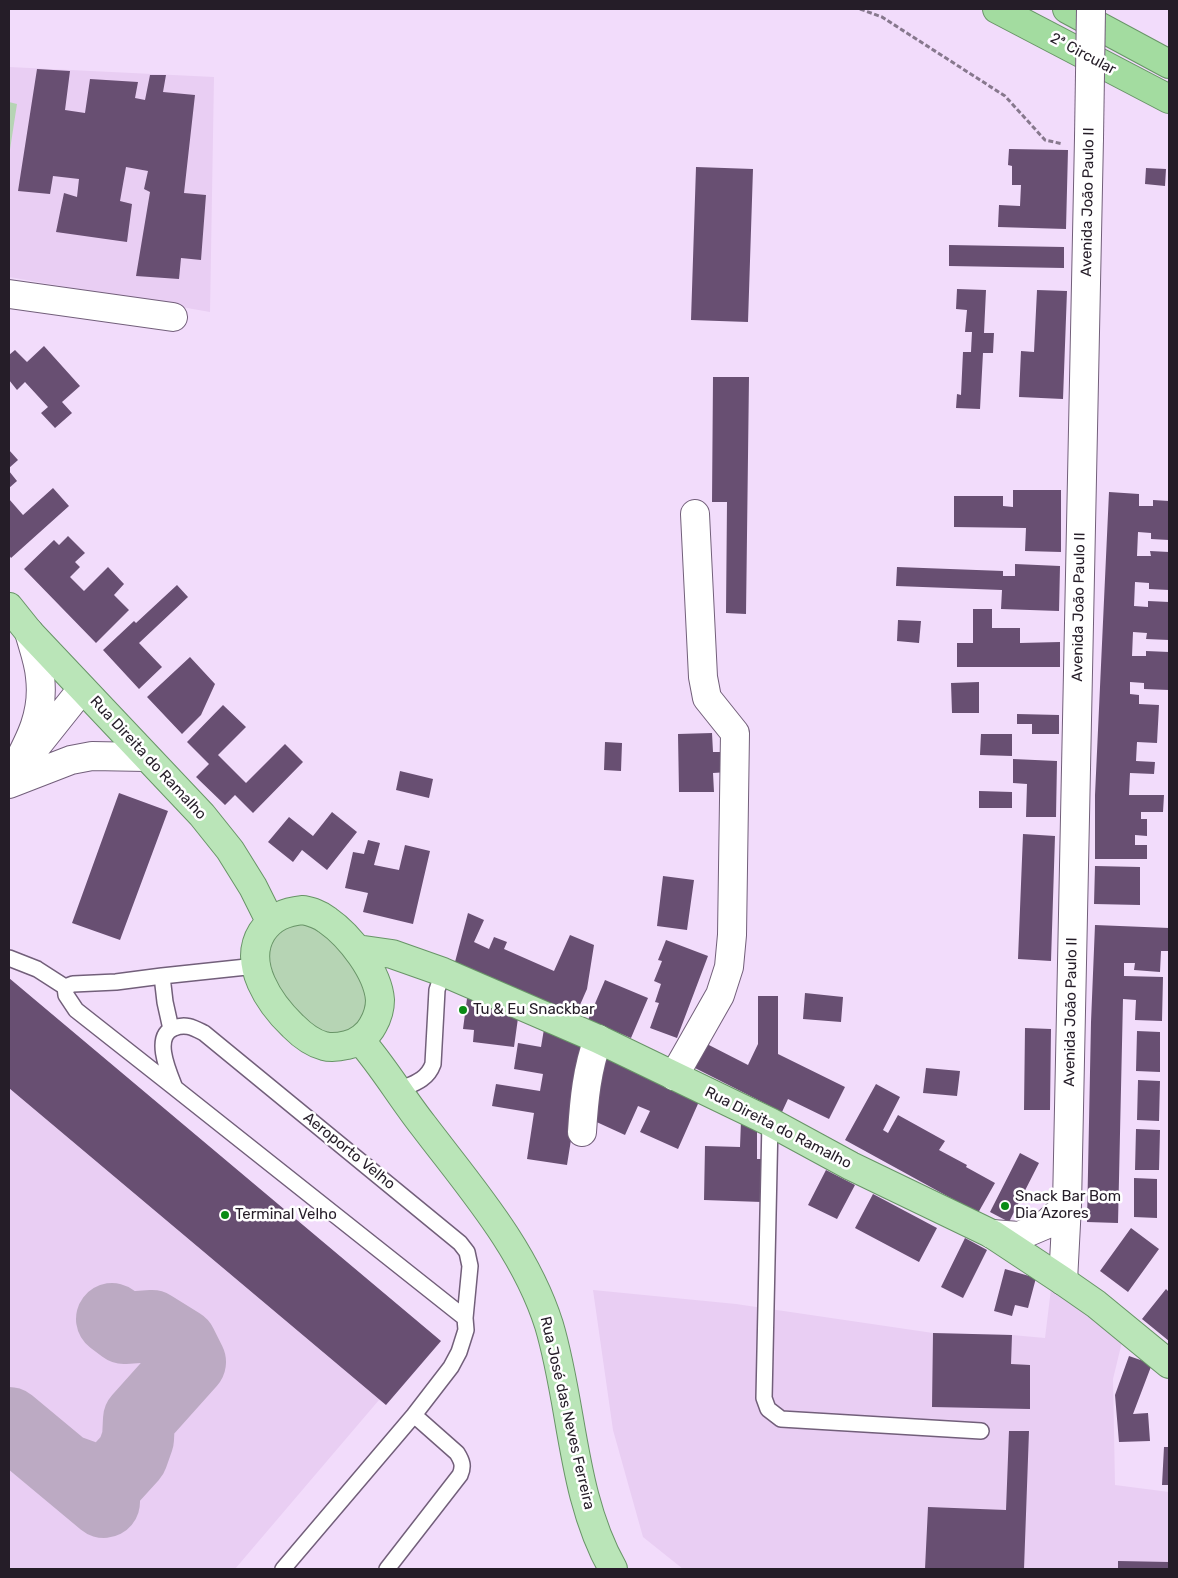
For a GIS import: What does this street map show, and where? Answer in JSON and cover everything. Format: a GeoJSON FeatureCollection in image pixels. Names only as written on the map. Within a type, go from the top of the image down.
{"type":"FeatureCollection","features":[{"type":"Feature","properties":{"kind":"highway","name":"2ª Circular"},"geometry":{"type":"LineString","coordinates":[[996,9],[1169,99]]}},
{"type":"Feature","properties":{"kind":"highway"},"geometry":{"type":"LineString","coordinates":[[1067,9],[1163,59]]}},
{"type":"Feature","properties":{"kind":"main road","name":"Rua Direita do Ramalho"},"geometry":{"type":"LineString","coordinates":[[9,607],[29,632],[202,815],[230,850],[253,887],[270,921]]}},
{"type":"Feature","properties":{"kind":"main road"},"geometry":{"type":"LineString","coordinates":[[303,910],[316,913],[327,920],[356,949],[371,973],[377,987],[380,1001],[378,1016],[371,1029],[360,1040],[336,1047],[323,1046],[312,1041],[285,1018],[274,1004],[256,966],[255,952],[258,938],[270,921],[290,912],[303,910]]}},
{"type":"Feature","properties":{"kind":"main road","name":"Rua Direita do Ramalho"},"geometry":{"type":"LineString","coordinates":[[356,949],[392,954],[443,972],[598,1040],[770,1122],[852,1166],[992,1234],[1096,1304],[1169,1364]]}},
{"type":"Feature","properties":{"kind":"main road","name":"Rua José das Neves Ferreira"},"geometry":{"type":"LineString","coordinates":[[360,1040],[504,1232],[528,1275],[549,1324],[564,1389],[579,1478],[602,1550],[613,1569]]}},
{"type":"Feature","properties":{"kind":"street","name":"Avenida João Paulo II"},"geometry":{"type":"LineString","coordinates":[[1063,1281],[1067,1205],[1091,9]]}},
{"type":"Feature","properties":{"kind":"street"},"geometry":{"type":"LineString","coordinates":[[9,294],[173,317]]}},
{"type":"Feature","properties":{"kind":"street"},"geometry":{"type":"LineString","coordinates":[[674,1076],[720,996],[729,966],[732,935],[736,733],[707,698],[703,677],[695,514]]}},
{"type":"Feature","properties":{"kind":"street"},"geometry":{"type":"LineString","coordinates":[[9,781],[30,738],[41,706],[40,675],[29,632]]}},
{"type":"Feature","properties":{"kind":"street"},"geometry":{"type":"LineString","coordinates":[[9,781],[82,688]]}},
{"type":"Feature","properties":{"kind":"street"},"geometry":{"type":"LineString","coordinates":[[9,781],[55,765],[84,758],[146,757]]}},
{"type":"Feature","properties":{"kind":"street"},"geometry":{"type":"LineString","coordinates":[[582,1132],[590,1060],[598,1040]]}},
{"type":"Feature","properties":{"kind":"street"},"geometry":{"type":"LineString","coordinates":[[992,1234],[1019,1236],[1045,1225],[1067,1205]]}},
{"type":"Feature","properties":{"kind":"lane"},"geometry":{"type":"LineString","coordinates":[[9,958],[37,969],[65,987]]}},
{"type":"Feature","properties":{"kind":"lane"},"geometry":{"type":"LineString","coordinates":[[65,987],[73,984],[116,982],[256,966]]}},
{"type":"Feature","properties":{"kind":"lane"},"geometry":{"type":"LineString","coordinates":[[397,1091],[421,1080],[431,1071],[434,1064],[437,990],[443,972]]}},
{"type":"Feature","properties":{"kind":"lane"},"geometry":{"type":"LineString","coordinates":[[162,976],[171,1029],[164,1036],[163,1047],[165,1060],[175,1088]]}},
{"type":"Feature","properties":{"kind":"lane"},"geometry":{"type":"LineString","coordinates":[[65,987],[66,996],[76,1010],[464,1318]]}},
{"type":"Feature","properties":{"kind":"lane","name":"Aeroporto Velho"},"geometry":{"type":"LineString","coordinates":[[171,1029],[180,1026],[190,1026],[204,1032],[460,1243],[467,1252],[470,1266],[464,1318],[466,1330],[460,1352],[452,1367],[414,1415],[283,1569]]}},
{"type":"Feature","properties":{"kind":"lane"},"geometry":{"type":"LineString","coordinates":[[770,1122],[764,1398],[768,1409],[781,1419],[981,1431]]}},
{"type":"Feature","properties":{"kind":"lane"},"geometry":{"type":"LineString","coordinates":[[387,1569],[463,1469],[462,1460],[457,1453],[414,1415]]}},
{"type":"Feature","properties":{"kind":"path"},"geometry":{"type":"LineString","coordinates":[[860,9],[882,17],[1005,96],[1044,140],[1089,143]]}},
{"type":"Feature","properties":{"kind":"shaded area"},"geometry":{"type":"Polygon","coordinates":[[[9,67],[214,77],[210,312],[9,277],[9,67]]]}},
{"type":"Feature","properties":{"kind":"shaded area"},"geometry":{"type":"Polygon","coordinates":[[[9,978],[441,1341],[386,1405],[379,1400],[235,1569],[9,1569],[9,978]]]}},
{"type":"Feature","properties":{"kind":"shaded area"},"geometry":{"type":"Polygon","coordinates":[[[1051,1289],[1122,1342],[1113,1379],[1115,1485],[1169,1492],[1169,1569],[683,1569],[643,1537],[613,1430],[593,1290],[736,1304],[933,1333],[1012,1335],[1045,1338],[1051,1289]]]}},
{"type":"Feature","properties":{"kind":"green space"},"geometry":{"type":"Polygon","coordinates":[[[9,102],[17,104],[9,156],[9,102]]]}},
{"type":"Feature","properties":{"kind":"green space"},"geometry":{"type":"Polygon","coordinates":[[[302,924],[320,931],[329,939],[348,961],[363,988],[366,1001],[364,1013],[357,1024],[346,1031],[332,1033],[316,1028],[301,1016],[286,999],[276,980],[270,960],[272,943],[282,930],[302,924]]]}},
{"type":"Feature","properties":{"kind":"building"},"geometry":{"type":"Polygon","coordinates":[[[37,69],[70,71],[65,110],[85,113],[90,79],[138,82],[135,98],[145,100],[150,75],[166,75],[163,92],[195,95],[184,193],[206,195],[201,260],[181,258],[179,279],[136,276],[150,192],[144,189],[148,171],[126,167],[120,201],[132,204],[127,242],[56,232],[64,193],[77,197],[79,179],[53,176],[50,194],[18,191],[37,69]]]}},
{"type":"Feature","properties":{"kind":"building"},"geometry":{"type":"Polygon","coordinates":[[[1009,149],[1068,150],[1066,229],[998,227],[999,205],[1020,206],[1021,185],[1012,185],[1012,166],[1008,165],[1009,149]]]}},
{"type":"Feature","properties":{"kind":"building"},"geometry":{"type":"Polygon","coordinates":[[[696,167],[753,169],[748,322],[691,320],[696,167]]]}},
{"type":"Feature","properties":{"kind":"building"},"geometry":{"type":"Polygon","coordinates":[[[1146,168],[1166,169],[1165,186],[1145,184],[1146,168]]]}},
{"type":"Feature","properties":{"kind":"building"},"geometry":{"type":"Polygon","coordinates":[[[949,245],[1064,247],[1064,268],[949,266],[949,245]]]}},
{"type":"Feature","properties":{"kind":"building"},"geometry":{"type":"Polygon","coordinates":[[[957,289],[986,290],[984,333],[994,333],[993,353],[983,353],[980,409],[956,408],[957,394],[961,395],[963,352],[971,352],[972,332],[965,332],[967,310],[956,309],[957,289]]]}},
{"type":"Feature","properties":{"kind":"building"},"geometry":{"type":"Polygon","coordinates":[[[1037,290],[1067,291],[1063,399],[1019,397],[1021,351],[1034,352],[1037,290]]]}},
{"type":"Feature","properties":{"kind":"building"},"geometry":{"type":"Polygon","coordinates":[[[44,346],[80,386],[62,402],[72,413],[55,428],[41,413],[48,407],[25,382],[17,390],[9,380],[9,355],[15,350],[27,362],[44,346]]]}},
{"type":"Feature","properties":{"kind":"building"},"geometry":{"type":"Polygon","coordinates":[[[713,377],[749,377],[746,614],[726,613],[727,502],[712,502],[713,377]]]}},
{"type":"Feature","properties":{"kind":"building"},"geometry":{"type":"Polygon","coordinates":[[[9,450],[18,460],[9,468],[9,450]]]}},
{"type":"Feature","properties":{"kind":"building"},"geometry":{"type":"Polygon","coordinates":[[[9,471],[17,481],[9,488],[9,471]]]}},
{"type":"Feature","properties":{"kind":"building"},"geometry":{"type":"Polygon","coordinates":[[[53,488],[69,506],[11,558],[9,555],[9,499],[23,515],[53,488]]]}},
{"type":"Feature","properties":{"kind":"building"},"geometry":{"type":"Polygon","coordinates":[[[1013,490],[1061,490],[1061,552],[1025,551],[1026,528],[954,527],[954,496],[1003,496],[1003,506],[1013,507],[1013,490]]]}},
{"type":"Feature","properties":{"kind":"building"},"geometry":{"type":"Polygon","coordinates":[[[1109,492],[1139,494],[1139,506],[1153,506],[1153,500],[1169,501],[1169,540],[1151,539],[1151,533],[1138,532],[1137,556],[1151,556],[1150,551],[1169,552],[1169,590],[1149,589],[1149,583],[1135,582],[1134,606],[1148,607],[1148,601],[1169,602],[1169,640],[1146,639],[1147,633],[1133,632],[1132,656],[1146,656],[1146,651],[1169,652],[1169,690],[1144,689],[1144,683],[1130,682],[1130,694],[1139,695],[1139,704],[1159,705],[1157,743],[1137,742],[1136,761],[1155,762],[1154,774],[1130,773],[1129,795],[1164,795],[1163,812],[1141,812],[1141,819],[1147,819],[1147,836],[1135,835],[1135,845],[1147,845],[1147,859],[1095,859],[1095,795],[1109,492]]]}},
{"type":"Feature","properties":{"kind":"building"},"geometry":{"type":"Polygon","coordinates":[[[68,536],[85,553],[75,562],[80,567],[70,577],[84,591],[108,567],[124,584],[114,595],[129,610],[96,643],[24,569],[54,540],[59,545],[68,536]]]}},
{"type":"Feature","properties":{"kind":"building"},"geometry":{"type":"Polygon","coordinates":[[[1015,564],[1060,566],[1059,611],[1001,609],[1002,590],[896,586],[897,567],[1003,571],[1003,576],[1015,576],[1015,564]]]}},
{"type":"Feature","properties":{"kind":"building"},"geometry":{"type":"Polygon","coordinates":[[[177,585],[188,597],[139,643],[162,667],[139,689],[103,650],[177,585]]]}},
{"type":"Feature","properties":{"kind":"building"},"geometry":{"type":"Polygon","coordinates":[[[973,609],[992,609],[992,628],[1020,628],[1020,643],[1060,642],[1060,667],[957,667],[957,643],[973,643],[973,609]]]}},
{"type":"Feature","properties":{"kind":"building"},"geometry":{"type":"Polygon","coordinates":[[[898,620],[921,621],[919,643],[897,641],[898,620]]]}},
{"type":"Feature","properties":{"kind":"building"},"geometry":{"type":"Polygon","coordinates":[[[190,657],[215,684],[201,715],[182,734],[147,697],[190,657]]]}},
{"type":"Feature","properties":{"kind":"building"},"geometry":{"type":"Polygon","coordinates":[[[979,682],[979,713],[952,713],[951,683],[979,682]]]}},
{"type":"Feature","properties":{"kind":"building"},"geometry":{"type":"Polygon","coordinates":[[[223,705],[246,727],[218,755],[246,783],[285,744],[303,762],[253,813],[235,795],[225,805],[196,777],[209,764],[187,742],[223,705]]]}},
{"type":"Feature","properties":{"kind":"building"},"geometry":{"type":"Polygon","coordinates":[[[1017,714],[1059,715],[1059,734],[1032,734],[1032,724],[1017,724],[1017,714]]]}},
{"type":"Feature","properties":{"kind":"building"},"geometry":{"type":"Polygon","coordinates":[[[712,733],[713,752],[728,752],[729,772],[713,773],[714,792],[679,792],[678,734],[712,733]]]}},
{"type":"Feature","properties":{"kind":"building"},"geometry":{"type":"Polygon","coordinates":[[[981,734],[1012,734],[1012,756],[980,755],[981,734]]]}},
{"type":"Feature","properties":{"kind":"building"},"geometry":{"type":"Polygon","coordinates":[[[605,742],[622,743],[621,771],[604,770],[605,742]]]}},
{"type":"Feature","properties":{"kind":"building"},"geometry":{"type":"Polygon","coordinates":[[[1013,759],[1057,761],[1056,817],[1026,817],[1027,784],[1013,783],[1013,759]]]}},
{"type":"Feature","properties":{"kind":"building"},"geometry":{"type":"Polygon","coordinates":[[[400,771],[433,779],[429,798],[396,790],[400,771]]]}},
{"type":"Feature","properties":{"kind":"building"},"geometry":{"type":"Polygon","coordinates":[[[979,791],[1012,792],[1012,808],[979,808],[979,791]]]}},
{"type":"Feature","properties":{"kind":"building"},"geometry":{"type":"Polygon","coordinates":[[[119,793],[168,811],[120,940],[72,923],[119,793]]]}},
{"type":"Feature","properties":{"kind":"building"},"geometry":{"type":"Polygon","coordinates":[[[332,812],[357,832],[327,870],[302,850],[293,862],[268,842],[289,817],[313,836],[332,812]]]}},
{"type":"Feature","properties":{"kind":"building"},"geometry":{"type":"Polygon","coordinates":[[[1023,834],[1055,836],[1051,961],[1018,959],[1023,834]]]}},
{"type":"Feature","properties":{"kind":"building"},"geometry":{"type":"Polygon","coordinates":[[[368,840],[380,843],[374,865],[399,870],[405,845],[430,851],[413,924],[363,912],[368,893],[345,888],[353,852],[364,854],[368,840]]]}},
{"type":"Feature","properties":{"kind":"building"},"geometry":{"type":"Polygon","coordinates":[[[1095,866],[1140,867],[1140,905],[1094,904],[1095,866]]]}},
{"type":"Feature","properties":{"kind":"building"},"geometry":{"type":"Polygon","coordinates":[[[663,876],[694,880],[687,930],[657,926],[663,876]]]}},
{"type":"Feature","properties":{"kind":"building"},"geometry":{"type":"Polygon","coordinates":[[[468,913],[484,920],[474,942],[489,949],[494,937],[507,942],[504,949],[554,971],[570,935],[594,945],[587,989],[576,1014],[455,962],[468,913]]]}},
{"type":"Feature","properties":{"kind":"building"},"geometry":{"type":"Polygon","coordinates":[[[1095,925],[1169,928],[1169,951],[1161,951],[1160,972],[1134,970],[1135,963],[1124,963],[1124,976],[1163,977],[1162,1021],[1135,1020],[1136,1000],[1123,999],[1118,1223],[1087,1222],[1095,925]]]}},
{"type":"Feature","properties":{"kind":"building"},"geometry":{"type":"Polygon","coordinates":[[[666,940],[708,956],[677,1038],[650,1028],[659,1003],[655,1002],[661,984],[654,981],[662,961],[658,960],[666,940]]]}},
{"type":"Feature","properties":{"kind":"building","name":"Terminal Velho"},"geometry":{"type":"Polygon","coordinates":[[[9,978],[441,1341],[386,1405],[9,1088],[9,978]]]}},
{"type":"Feature","properties":{"kind":"building"},"geometry":{"type":"Polygon","coordinates":[[[605,980],[648,998],[631,1038],[588,1020],[605,980]]]}},
{"type":"Feature","properties":{"kind":"building"},"geometry":{"type":"Polygon","coordinates":[[[468,991],[518,1018],[514,1047],[473,1042],[474,1030],[463,1029],[468,991]]]}},
{"type":"Feature","properties":{"kind":"building"},"geometry":{"type":"Polygon","coordinates":[[[805,993],[843,997],[841,1022],[803,1019],[805,993]]]}},
{"type":"Feature","properties":{"kind":"building"},"geometry":{"type":"Polygon","coordinates":[[[758,996],[778,996],[778,1054],[845,1087],[829,1119],[788,1099],[782,1112],[693,1067],[705,1043],[748,1065],[758,1044],[758,996]]]}},
{"type":"Feature","properties":{"kind":"building"},"geometry":{"type":"Polygon","coordinates":[[[1025,1028],[1051,1029],[1050,1110],[1024,1110],[1025,1028]]]}},
{"type":"Feature","properties":{"kind":"building"},"geometry":{"type":"Polygon","coordinates":[[[544,1029],[586,1045],[567,1165],[527,1159],[534,1113],[492,1106],[496,1084],[540,1091],[543,1074],[514,1069],[518,1043],[541,1047],[544,1029]]]}},
{"type":"Feature","properties":{"kind":"building"},"geometry":{"type":"Polygon","coordinates":[[[1137,1031],[1160,1032],[1160,1072],[1136,1071],[1137,1031]]]}},
{"type":"Feature","properties":{"kind":"building"},"geometry":{"type":"Polygon","coordinates":[[[600,1051],[701,1097],[678,1149],[640,1132],[650,1111],[638,1106],[625,1135],[590,1119],[600,1051]]]}},
{"type":"Feature","properties":{"kind":"building"},"geometry":{"type":"Polygon","coordinates":[[[926,1068],[960,1071],[957,1096],[923,1093],[926,1068]]]}},
{"type":"Feature","properties":{"kind":"building"},"geometry":{"type":"Polygon","coordinates":[[[1138,1080],[1160,1081],[1159,1121],[1137,1120],[1138,1080]]]}},
{"type":"Feature","properties":{"kind":"building"},"geometry":{"type":"Polygon","coordinates":[[[876,1084],[900,1097],[883,1130],[888,1133],[898,1115],[945,1141],[939,1150],[995,1183],[978,1213],[845,1140],[876,1084]]]}},
{"type":"Feature","properties":{"kind":"building"},"geometry":{"type":"Polygon","coordinates":[[[741,1121],[757,1126],[757,1159],[764,1159],[762,1202],[704,1200],[705,1146],[740,1147],[741,1121]]]}},
{"type":"Feature","properties":{"kind":"building"},"geometry":{"type":"Polygon","coordinates":[[[1136,1129],[1160,1130],[1159,1170],[1135,1170],[1136,1129]]]}},
{"type":"Feature","properties":{"kind":"building"},"geometry":{"type":"Polygon","coordinates":[[[1020,1153],[1039,1163],[1009,1222],[990,1212],[1020,1153]]]}},
{"type":"Feature","properties":{"kind":"building"},"geometry":{"type":"Polygon","coordinates":[[[826,1170],[855,1185],[837,1219],[808,1205],[826,1170]]]}},
{"type":"Feature","properties":{"kind":"building"},"geometry":{"type":"Polygon","coordinates":[[[1134,1178],[1157,1179],[1157,1218],[1134,1217],[1134,1178]]]}},
{"type":"Feature","properties":{"kind":"building"},"geometry":{"type":"Polygon","coordinates":[[[873,1194],[937,1228],[919,1262],[855,1228],[873,1194]]]}},
{"type":"Feature","properties":{"kind":"building"},"geometry":{"type":"Polygon","coordinates":[[[1131,1228],[1159,1249],[1128,1292],[1100,1271],[1131,1228]]]}},
{"type":"Feature","properties":{"kind":"building"},"geometry":{"type":"Polygon","coordinates":[[[965,1238],[987,1250],[963,1298],[941,1287],[965,1238]]]}},
{"type":"Feature","properties":{"kind":"building"},"geometry":{"type":"Polygon","coordinates":[[[1005,1269],[1036,1278],[1028,1308],[1015,1305],[1012,1316],[994,1311],[1005,1269]]]}},
{"type":"Feature","properties":{"kind":"building"},"geometry":{"type":"Polygon","coordinates":[[[1166,1289],[1169,1292],[1169,1341],[1142,1319],[1166,1289]]]}},
{"type":"Feature","properties":{"kind":"building"},"geometry":{"type":"Polygon","coordinates":[[[933,1333],[1012,1335],[1011,1364],[1030,1365],[1030,1409],[932,1407],[933,1333]]]}},
{"type":"Feature","properties":{"kind":"building"},"geometry":{"type":"Polygon","coordinates":[[[1129,1356],[1152,1364],[1133,1414],[1148,1413],[1150,1441],[1119,1442],[1115,1395],[1129,1356]]]}},
{"type":"Feature","properties":{"kind":"building"},"geometry":{"type":"Polygon","coordinates":[[[1009,1431],[1029,1431],[1024,1569],[925,1569],[928,1507],[1006,1510],[1009,1431]]]}},
{"type":"Feature","properties":{"kind":"building"},"geometry":{"type":"Polygon","coordinates":[[[1164,1447],[1169,1447],[1169,1485],[1162,1485],[1164,1447]]]}},
{"type":"Feature","properties":{"kind":"building"},"geometry":{"type":"Polygon","coordinates":[[[1118,1561],[1169,1562],[1169,1569],[1118,1569],[1118,1561]]]}},
{"type":"Feature","properties":{"kind":"taxiway"},"geometry":{"type":"LineString","coordinates":[[67,1470],[92,1479],[112,1478],[132,1456],[138,1439],[139,1419],[190,1362],[181,1344],[152,1326],[124,1328],[112,1319]]}},
{"type":"Feature","properties":{"kind":"taxiway"},"geometry":{"type":"LineString","coordinates":[[9,1423],[104,1502]]}},
{"type":"Feature","properties":{"kind":"place","name":"Tu & Eu Snackbar"},"geometry":{"type":"Point","coordinates":[463,1010]}},
{"type":"Feature","properties":{"kind":"place","name":"Snack Bar Bom Dia Azores"},"geometry":{"type":"Point","coordinates":[1005,1206]}},
{"type":"Feature","properties":{"kind":"place","name":"Terminal Velho"},"geometry":{"type":"Point","coordinates":[225,1215]}}]}
